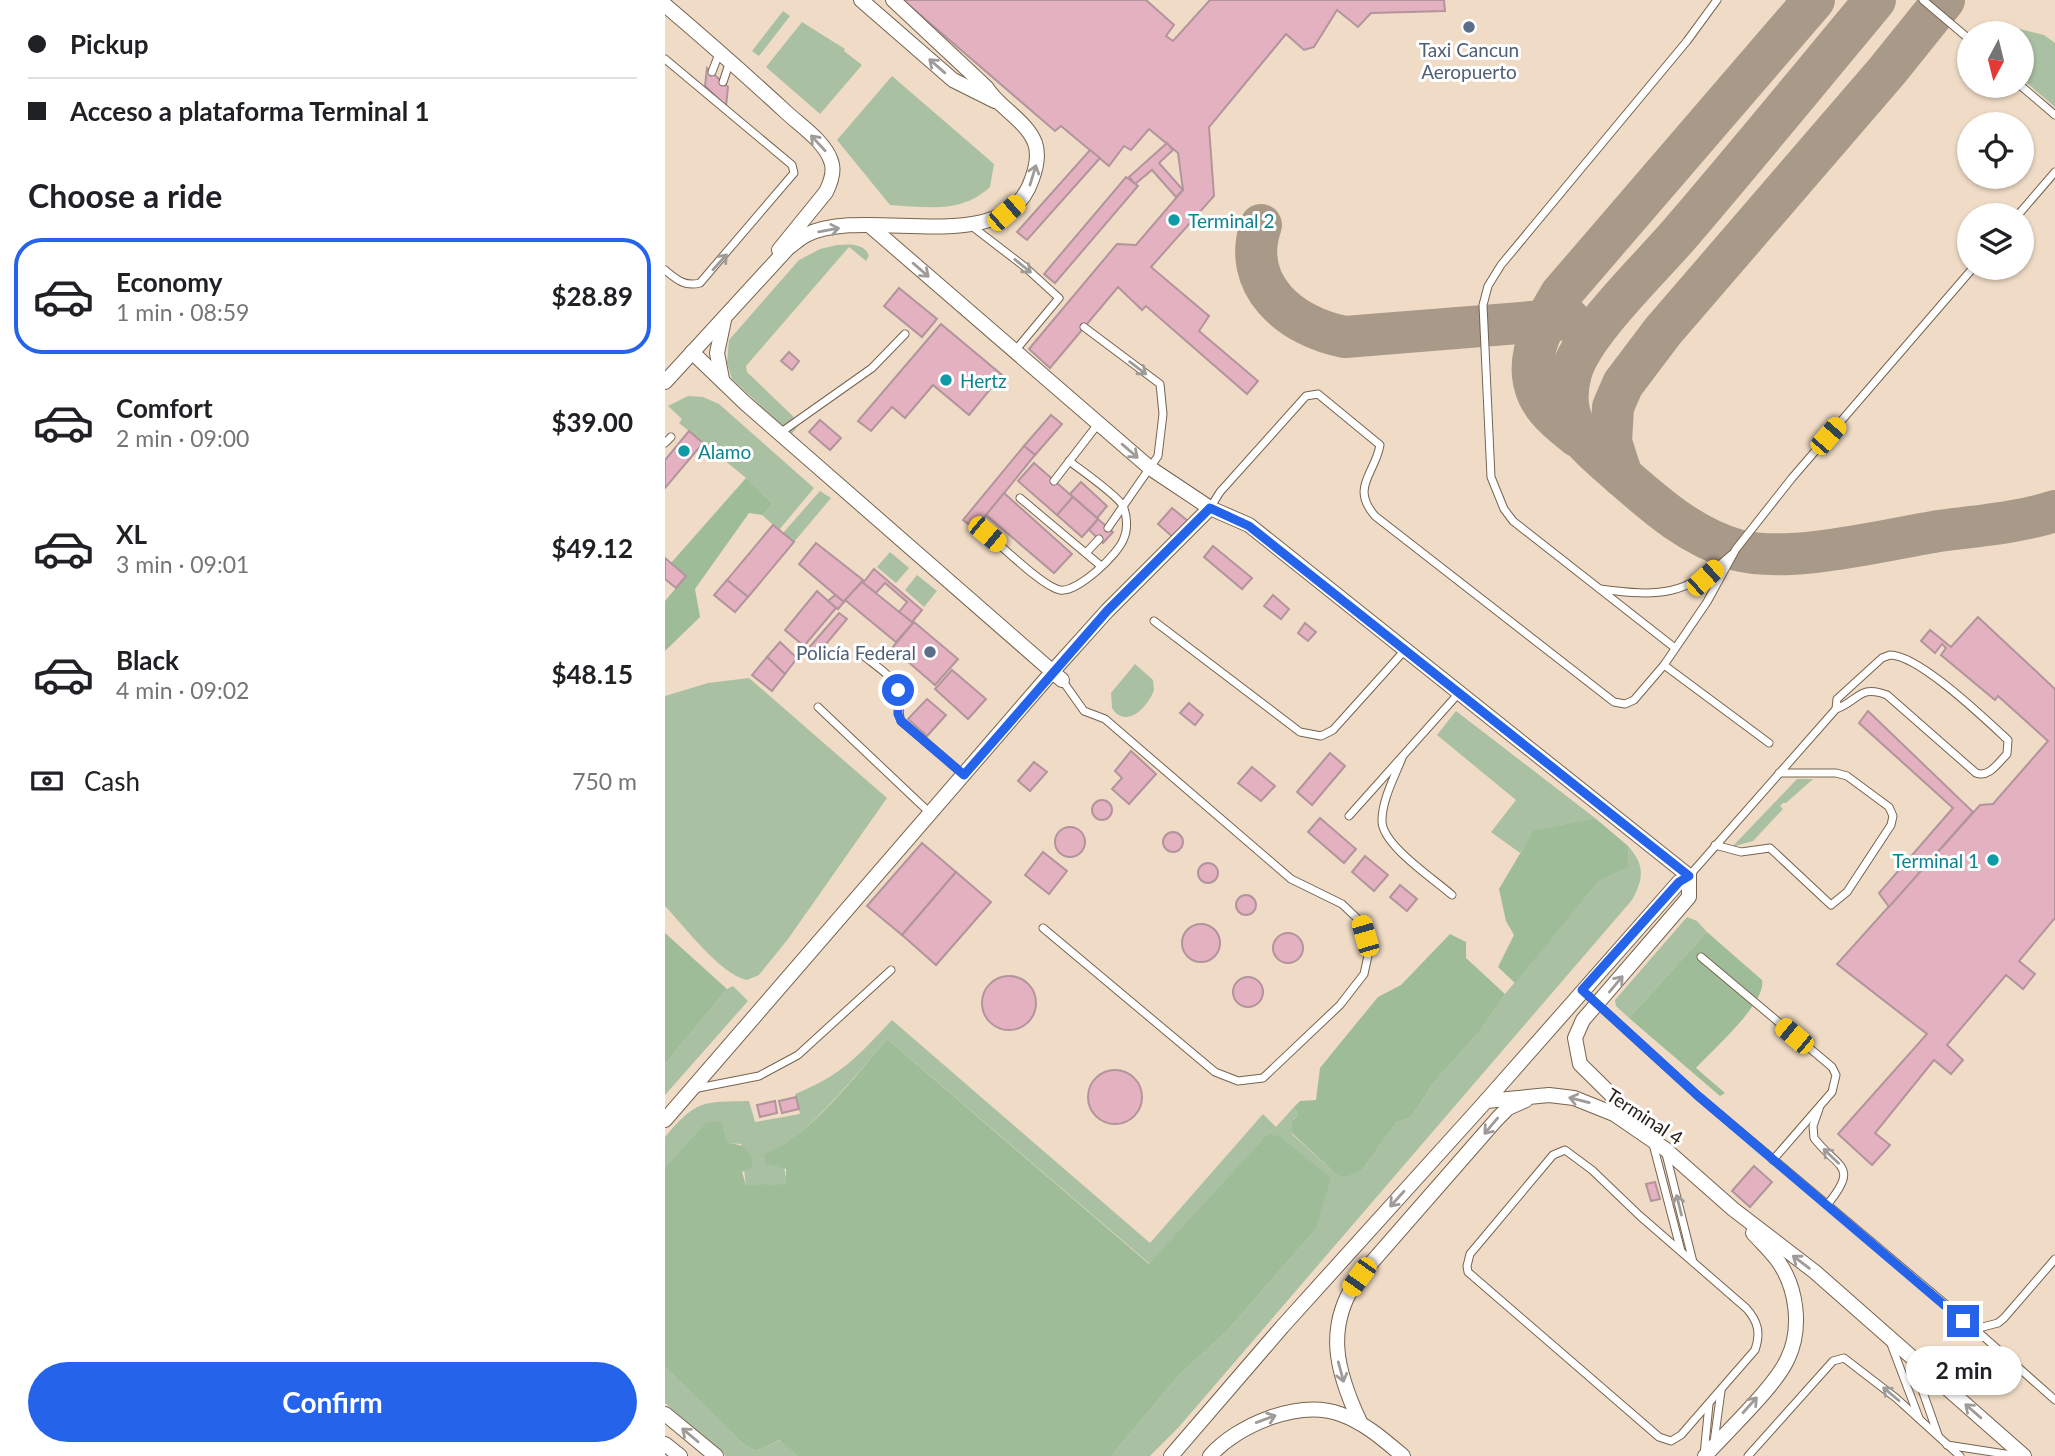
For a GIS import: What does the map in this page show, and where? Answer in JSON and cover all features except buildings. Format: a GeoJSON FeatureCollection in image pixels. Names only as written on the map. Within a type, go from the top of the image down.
{"type":"FeatureCollection","features":[{"type":"Feature","properties":{"kind":"street"},"geometry":{"type":"LineString","coordinates":[[861,0],[953,80],[995,101]]}},
{"type":"Feature","properties":{"kind":"street"},"geometry":{"type":"LineString","coordinates":[[665,382],[788,247],[807,234],[869,225],[987,223],[1006,213],[1021,200],[1036,166],[1036,145],[1031,134],[995,101],[986,87],[895,2],[877,0],[883,18]]}},
{"type":"Feature","properties":{"kind":"street"},"geometry":{"type":"LineString","coordinates":[[665,5],[725,55],[816,140],[832,162],[831,183],[826,192],[787,238],[758,280]]}},
{"type":"Feature","properties":{"kind":"street"},"geometry":{"type":"LineString","coordinates":[[869,225],[1150,468],[1210,508],[1249,526],[1689,876]]}},
{"type":"Feature","properties":{"kind":"street"},"geometry":{"type":"LineString","coordinates":[[723,382],[717,353],[724,319]]}},
{"type":"Feature","properties":{"kind":"street"},"geometry":{"type":"LineString","coordinates":[[692,352],[780,433],[1057,676]]}},
{"type":"Feature","properties":{"kind":"street"},"geometry":{"type":"LineString","coordinates":[[665,1120],[930,813],[1057,676],[1107,611],[1210,508]]}},
{"type":"Feature","properties":{"kind":"street"},"geometry":{"type":"LineString","coordinates":[[1171,1456],[1582,990],[1679,882],[1689,876]]}},
{"type":"Feature","properties":{"kind":"street"},"geometry":{"type":"LineString","coordinates":[[1659,1144],[1625,1105],[1580,1064],[1574,1038],[1583,1020],[1689,897],[1689,876]]}},
{"type":"Feature","properties":{"kind":"street"},"geometry":{"type":"LineString","coordinates":[[1360,1422],[1346,1393],[1337,1358],[1337,1317],[1345,1296],[1508,1108],[1549,1095]]}},
{"type":"Feature","properties":{"kind":"street","name":"Terminal 4"},"geometry":{"type":"LineString","coordinates":[[1486,1101],[1549,1095],[1594,1104],[1659,1144],[1733,1209],[1815,1272],[2022,1456]]}},
{"type":"Feature","properties":{"kind":"street"},"geometry":{"type":"LineString","coordinates":[[1707,1453],[1775,1378],[1789,1358],[1796,1320],[1790,1283],[1779,1262],[1733,1209]]}},
{"type":"Feature","properties":{"kind":"street"},"geometry":{"type":"LineString","coordinates":[[1210,1456],[1229,1437],[1280,1414],[1310,1410],[1336,1412],[1360,1422],[1403,1456]]}},
{"type":"Feature","properties":{"kind":"street"},"geometry":{"type":"LineString","coordinates":[[665,1414],[716,1456]]}},
{"type":"Feature","properties":{"kind":"street"},"geometry":{"type":"LineString","coordinates":[[665,1444],[680,1456]]}},
{"type":"Feature","properties":{"kind":"lane"},"geometry":{"type":"LineString","coordinates":[[1675,648],[1513,521],[1498,497],[1491,477],[1483,305],[1488,285],[1501,265],[1687,41],[1717,0]]}},
{"type":"Feature","properties":{"kind":"lane"},"geometry":{"type":"LineString","coordinates":[[1923,0],[1957,29]]}},
{"type":"Feature","properties":{"kind":"lane"},"geometry":{"type":"LineString","coordinates":[[712,72],[725,55]]}},
{"type":"Feature","properties":{"kind":"lane"},"geometry":{"type":"LineString","coordinates":[[723,82],[725,55]]}},
{"type":"Feature","properties":{"kind":"lane"},"geometry":{"type":"LineString","coordinates":[[665,58],[792,165],[793,177],[700,283],[691,285],[680,282],[665,270]]}},
{"type":"Feature","properties":{"kind":"lane"},"geometry":{"type":"LineString","coordinates":[[2034,97],[2055,115]]}},
{"type":"Feature","properties":{"kind":"lane"},"geometry":{"type":"LineString","coordinates":[[2028,203],[2055,172]]}},
{"type":"Feature","properties":{"kind":"lane"},"geometry":{"type":"LineString","coordinates":[[969,224],[1025,267],[1059,298],[1062,308]]}},
{"type":"Feature","properties":{"kind":"lane"},"geometry":{"type":"LineString","coordinates":[[1597,588],[1631,593],[1685,587],[1705,578],[1736,549],[1792,478],[1963,280]]}},
{"type":"Feature","properties":{"kind":"lane"},"geometry":{"type":"LineString","coordinates":[[1014,352],[1059,298]]}},
{"type":"Feature","properties":{"kind":"lane"},"geometry":{"type":"LineString","coordinates":[[1084,327],[1160,384],[1163,399],[1158,456],[1122,504],[1108,528]]}},
{"type":"Feature","properties":{"kind":"lane"},"geometry":{"type":"LineString","coordinates":[[780,433],[872,368],[905,334]]}},
{"type":"Feature","properties":{"kind":"lane"},"geometry":{"type":"LineString","coordinates":[[1210,508],[1220,492],[1306,396],[1318,394],[1378,441],[1380,449],[1366,478],[1363,494],[1365,505],[1397,533],[1614,702],[1625,704],[1633,700],[1664,665],[1707,601],[1736,549]]}},
{"type":"Feature","properties":{"kind":"lane"},"geometry":{"type":"LineString","coordinates":[[1054,481],[1098,424]]}},
{"type":"Feature","properties":{"kind":"lane"},"geometry":{"type":"LineString","coordinates":[[665,443],[671,437]]}},
{"type":"Feature","properties":{"kind":"lane"},"geometry":{"type":"LineString","coordinates":[[987,534],[1046,584],[1060,590],[1074,589],[1118,552],[1125,537],[1126,521],[1122,504],[1069,461]]}},
{"type":"Feature","properties":{"kind":"lane"},"geometry":{"type":"LineString","coordinates":[[1020,498],[1101,566]]}},
{"type":"Feature","properties":{"kind":"lane"},"geometry":{"type":"LineString","coordinates":[[1086,553],[1098,539]]}},
{"type":"Feature","properties":{"kind":"lane"},"geometry":{"type":"LineString","coordinates":[[1154,621],[1300,732],[1321,736],[1333,730],[1405,649]]}},
{"type":"Feature","properties":{"kind":"lane"},"geometry":{"type":"LineString","coordinates":[[1689,876],[1836,709],[1846,706],[1862,692],[1877,691],[1887,695],[1980,775],[1989,772],[2009,750],[2007,740],[1957,693],[1901,656],[1882,658],[1837,699],[1836,709]]}},
{"type":"Feature","properties":{"kind":"lane"},"geometry":{"type":"LineString","coordinates":[[865,657],[893,682],[898,690],[898,714],[901,721],[964,775]]}},
{"type":"Feature","properties":{"kind":"lane"},"geometry":{"type":"LineString","coordinates":[[1664,665],[1769,743]]}},
{"type":"Feature","properties":{"kind":"lane"},"geometry":{"type":"LineString","coordinates":[[1043,928],[1215,1072],[1238,1081],[1263,1077],[1340,1005],[1364,974],[1369,951],[1361,922],[1342,904],[1291,879],[1105,719],[1084,710],[1057,676]]}},
{"type":"Feature","properties":{"kind":"lane"},"geometry":{"type":"LineString","coordinates":[[1349,816],[1459,693]]}},
{"type":"Feature","properties":{"kind":"lane"},"geometry":{"type":"LineString","coordinates":[[818,707],[930,813]]}},
{"type":"Feature","properties":{"kind":"lane"},"geometry":{"type":"LineString","coordinates":[[1402,758],[1384,806],[1382,823],[1388,839],[1452,895]]}},
{"type":"Feature","properties":{"kind":"lane"},"geometry":{"type":"LineString","coordinates":[[1715,845],[1741,852],[1770,848],[1831,905],[1847,892],[1891,825],[1893,816],[1889,807],[1847,776],[1836,773],[1779,773]]}},
{"type":"Feature","properties":{"kind":"lane"},"geometry":{"type":"LineString","coordinates":[[1701,957],[1832,1067],[1835,1084],[1821,1105],[1773,1160]]}},
{"type":"Feature","properties":{"kind":"lane"},"geometry":{"type":"LineString","coordinates":[[692,1089],[759,1076],[798,1055],[891,970]]}},
{"type":"Feature","properties":{"kind":"lane"},"geometry":{"type":"LineString","coordinates":[[1582,990],[1697,1095],[1975,1329],[2055,1400]]}},
{"type":"Feature","properties":{"kind":"lane"},"geometry":{"type":"LineString","coordinates":[[1821,1105],[1813,1126],[1814,1138],[1844,1172],[1843,1185],[1827,1205]]}},
{"type":"Feature","properties":{"kind":"lane"},"geometry":{"type":"LineString","coordinates":[[1659,1144],[1681,1252]]}},
{"type":"Feature","properties":{"kind":"lane"},"geometry":{"type":"LineString","coordinates":[[1659,1144],[1693,1262]]}},
{"type":"Feature","properties":{"kind":"lane"},"geometry":{"type":"LineString","coordinates":[[1561,1149],[1571,1152],[1693,1262],[1746,1308],[1757,1324],[1755,1350],[1676,1439],[1667,1441],[1658,1437],[1488,1292],[1468,1272],[1467,1266],[1470,1254],[1553,1155],[1561,1149]]}},
{"type":"Feature","properties":{"kind":"lane"},"geometry":{"type":"LineString","coordinates":[[1975,1329],[1998,1323],[2004,1318],[2055,1259]]}},
{"type":"Feature","properties":{"kind":"lane"},"geometry":{"type":"LineString","coordinates":[[1889,1337],[1920,1419]]}},
{"type":"Feature","properties":{"kind":"lane"},"geometry":{"type":"LineString","coordinates":[[1909,1355],[1938,1436]]}},
{"type":"Feature","properties":{"kind":"lane"},"geometry":{"type":"LineString","coordinates":[[1748,1456],[1838,1359],[1844,1359],[1857,1367],[1960,1456]]}},
{"type":"Feature","properties":{"kind":"lane"},"geometry":{"type":"LineString","coordinates":[[1707,1453],[1721,1390]]}},
{"type":"Feature","properties":{"kind":"lane"},"geometry":{"type":"LineString","coordinates":[[1707,1453],[1709,1403]]}},
{"type":"Feature","properties":{"kind":"lane"},"geometry":{"type":"LineString","coordinates":[[1947,1445],[2022,1456]]}},
{"type":"Feature","properties":{"kind":"green space"},"geometry":{"type":"Polygon","coordinates":[[[783,11],[790,16],[759,56],[752,51],[783,11]]]}},
{"type":"Feature","properties":{"kind":"green space"},"geometry":{"type":"Polygon","coordinates":[[[802,22],[845,49],[844,51],[862,65],[820,114],[766,67],[802,22]]]}},
{"type":"Feature","properties":{"kind":"green space"},"geometry":{"type":"Polygon","coordinates":[[[2034,33],[2044,35],[2055,43],[2055,107],[2034,89],[2034,33]]]}},
{"type":"Feature","properties":{"kind":"green space"},"geometry":{"type":"Polygon","coordinates":[[[892,76],[994,164],[990,187],[979,196],[943,207],[890,205],[837,140],[892,76]]]}},
{"type":"Feature","properties":{"kind":"green space"},"geometry":{"type":"Polygon","coordinates":[[[837,245],[860,247],[869,256],[866,261],[849,247],[746,366],[747,372],[800,423],[791,435],[759,408],[760,405],[732,379],[727,363],[729,340],[799,260],[820,249],[837,245]]]}},
{"type":"Feature","properties":{"kind":"green space"},"geometry":{"type":"Polygon","coordinates":[[[688,396],[703,397],[719,404],[814,488],[779,530],[762,515],[773,504],[679,423],[682,419],[668,406],[688,396]]]}},
{"type":"Feature","properties":{"kind":"green space"},"geometry":{"type":"Polygon","coordinates":[[[746,478],[773,504],[762,515],[749,513],[695,589],[700,617],[665,651],[665,601],[686,576],[671,563],[746,478]]]}},
{"type":"Feature","properties":{"kind":"green space"},"geometry":{"type":"Polygon","coordinates":[[[820,491],[831,498],[794,542],[783,533],[820,491]]]}},
{"type":"Feature","properties":{"kind":"green space"},"geometry":{"type":"Polygon","coordinates":[[[890,552],[909,568],[896,583],[877,567],[890,552]]]}},
{"type":"Feature","properties":{"kind":"green space"},"geometry":{"type":"Polygon","coordinates":[[[917,575],[937,591],[924,607],[905,590],[917,575]]]}},
{"type":"Feature","properties":{"kind":"green space"},"geometry":{"type":"Polygon","coordinates":[[[1135,664],[1153,680],[1154,690],[1142,709],[1136,714],[1124,717],[1112,708],[1111,693],[1135,664]]]}},
{"type":"Feature","properties":{"kind":"green space"},"geometry":{"type":"Polygon","coordinates":[[[749,678],[887,798],[788,939],[759,975],[747,980],[715,960],[665,906],[665,696],[708,683],[749,678]]]}},
{"type":"Feature","properties":{"kind":"green space"},"geometry":{"type":"Polygon","coordinates":[[[1456,711],[1595,818],[1535,830],[1520,853],[1491,832],[1516,800],[1437,735],[1456,711]]]}},
{"type":"Feature","properties":{"kind":"green space"},"geometry":{"type":"Polygon","coordinates":[[[1797,779],[1813,779],[1780,806],[1783,809],[1753,841],[1732,847],[1797,779]]]}},
{"type":"Feature","properties":{"kind":"green space"},"geometry":{"type":"Polygon","coordinates":[[[1595,818],[1628,846],[1629,867],[1598,882],[1515,983],[1498,967],[1514,935],[1506,921],[1499,889],[1534,830],[1595,818]]]}},
{"type":"Feature","properties":{"kind":"green space"},"geometry":{"type":"Polygon","coordinates":[[[1628,846],[1637,859],[1641,872],[1632,900],[1178,1428],[1150,1456],[1111,1456],[1179,1375],[1226,1332],[1315,1230],[1267,1134],[1150,1264],[887,1039],[850,1083],[781,1149],[787,1184],[746,1186],[741,1144],[727,1143],[665,1168],[665,1137],[693,1110],[710,1103],[749,1101],[755,1122],[800,1114],[795,1094],[837,1072],[892,1020],[1150,1243],[1263,1114],[1276,1127],[1294,1107],[1298,1115],[1292,1121],[1292,1134],[1337,1175],[1362,1170],[1396,1123],[1411,1117],[1434,1082],[1480,1031],[1505,994],[1598,882],[1629,867],[1628,846]]]}},
{"type":"Feature","properties":{"kind":"green space"},"geometry":{"type":"Polygon","coordinates":[[[1687,917],[1697,921],[1707,932],[1629,1018],[1616,1006],[1615,1000],[1687,917]]]}},
{"type":"Feature","properties":{"kind":"green space"},"geometry":{"type":"Polygon","coordinates":[[[1707,932],[1762,980],[1761,990],[1748,1013],[1696,1068],[1725,1093],[1720,1096],[1629,1018],[1707,932]]]}},
{"type":"Feature","properties":{"kind":"green space"},"geometry":{"type":"Polygon","coordinates":[[[665,933],[727,989],[665,1064],[665,933]]]}},
{"type":"Feature","properties":{"kind":"green space"},"geometry":{"type":"Polygon","coordinates":[[[1450,934],[1466,942],[1466,958],[1505,994],[1480,1031],[1434,1082],[1411,1117],[1396,1123],[1362,1170],[1345,1177],[1337,1175],[1292,1133],[1292,1121],[1298,1115],[1294,1107],[1300,1101],[1316,1100],[1320,1068],[1378,997],[1401,985],[1450,934]]]}},
{"type":"Feature","properties":{"kind":"green space"},"geometry":{"type":"Polygon","coordinates":[[[733,986],[748,1001],[665,1095],[665,1064],[727,989],[733,986]]]}},
{"type":"Feature","properties":{"kind":"green space"},"geometry":{"type":"Polygon","coordinates":[[[887,1039],[1149,1264],[1267,1134],[1279,1136],[1331,1178],[1315,1230],[1226,1332],[1179,1375],[1111,1456],[798,1456],[780,1440],[756,1451],[743,1444],[665,1367],[665,1168],[707,1122],[721,1121],[727,1143],[746,1149],[750,1156],[753,1167],[742,1172],[746,1185],[786,1184],[786,1169],[766,1164],[764,1154],[797,1136],[814,1121],[887,1039]]]}},
{"type":"Feature","properties":{"kind":"green space"},"geometry":{"type":"Polygon","coordinates":[[[665,1367],[743,1444],[756,1451],[781,1440],[798,1456],[726,1456],[665,1403],[665,1367]]]}},
{"type":"Feature","properties":{"kind":"taxiway"},"geometry":{"type":"LineString","coordinates":[[1577,436],[1548,410],[1534,381],[1535,351],[1545,322],[1561,294],[1814,0]]}},
{"type":"Feature","properties":{"kind":"taxiway"},"geometry":{"type":"LineString","coordinates":[[1875,0],[1589,338],[1571,373],[1568,389],[1570,417],[1575,428],[1592,448],[1656,505],[1702,536],[1737,550],[1759,554],[1810,553],[2012,521],[2055,511]]}},
{"type":"Feature","properties":{"kind":"taxiway"},"geometry":{"type":"LineString","coordinates":[[1622,476],[1611,442],[1613,407],[1623,384],[1663,331],[1887,71],[1944,0]]}},
{"type":"Feature","properties":{"kind":"taxiway"},"geometry":{"type":"LineString","coordinates":[[1261,225],[1256,247],[1264,284],[1275,300],[1289,313],[1325,332],[1345,337],[1569,319]]}},
{"type":"Feature","properties":{"kind":"place","name":"Taxi Cancun Aeropuerto"},"geometry":{"type":"Point","coordinates":[1469,27]}},
{"type":"Feature","properties":{"kind":"place","name":"Terminal 2"},"geometry":{"type":"Point","coordinates":[1174,220]}},
{"type":"Feature","properties":{"kind":"place","name":"Hertz"},"geometry":{"type":"Point","coordinates":[946,380]}},
{"type":"Feature","properties":{"kind":"place","name":"Alamo"},"geometry":{"type":"Point","coordinates":[684,451]}},
{"type":"Feature","properties":{"kind":"place","name":"Policía Federal"},"geometry":{"type":"Point","coordinates":[930,652]}},
{"type":"Feature","properties":{"kind":"place","name":"Terminal 1"},"geometry":{"type":"Point","coordinates":[1993,860]}},
{"type":"Feature","properties":{"kind":"route"},"geometry":{"type":"LineString","coordinates":[[898,690],[898,714],[901,721],[964,775],[1107,611],[1210,508],[1249,526],[1689,876],[1679,882],[1582,990],[1697,1095],[1963,1321]]}}]}
